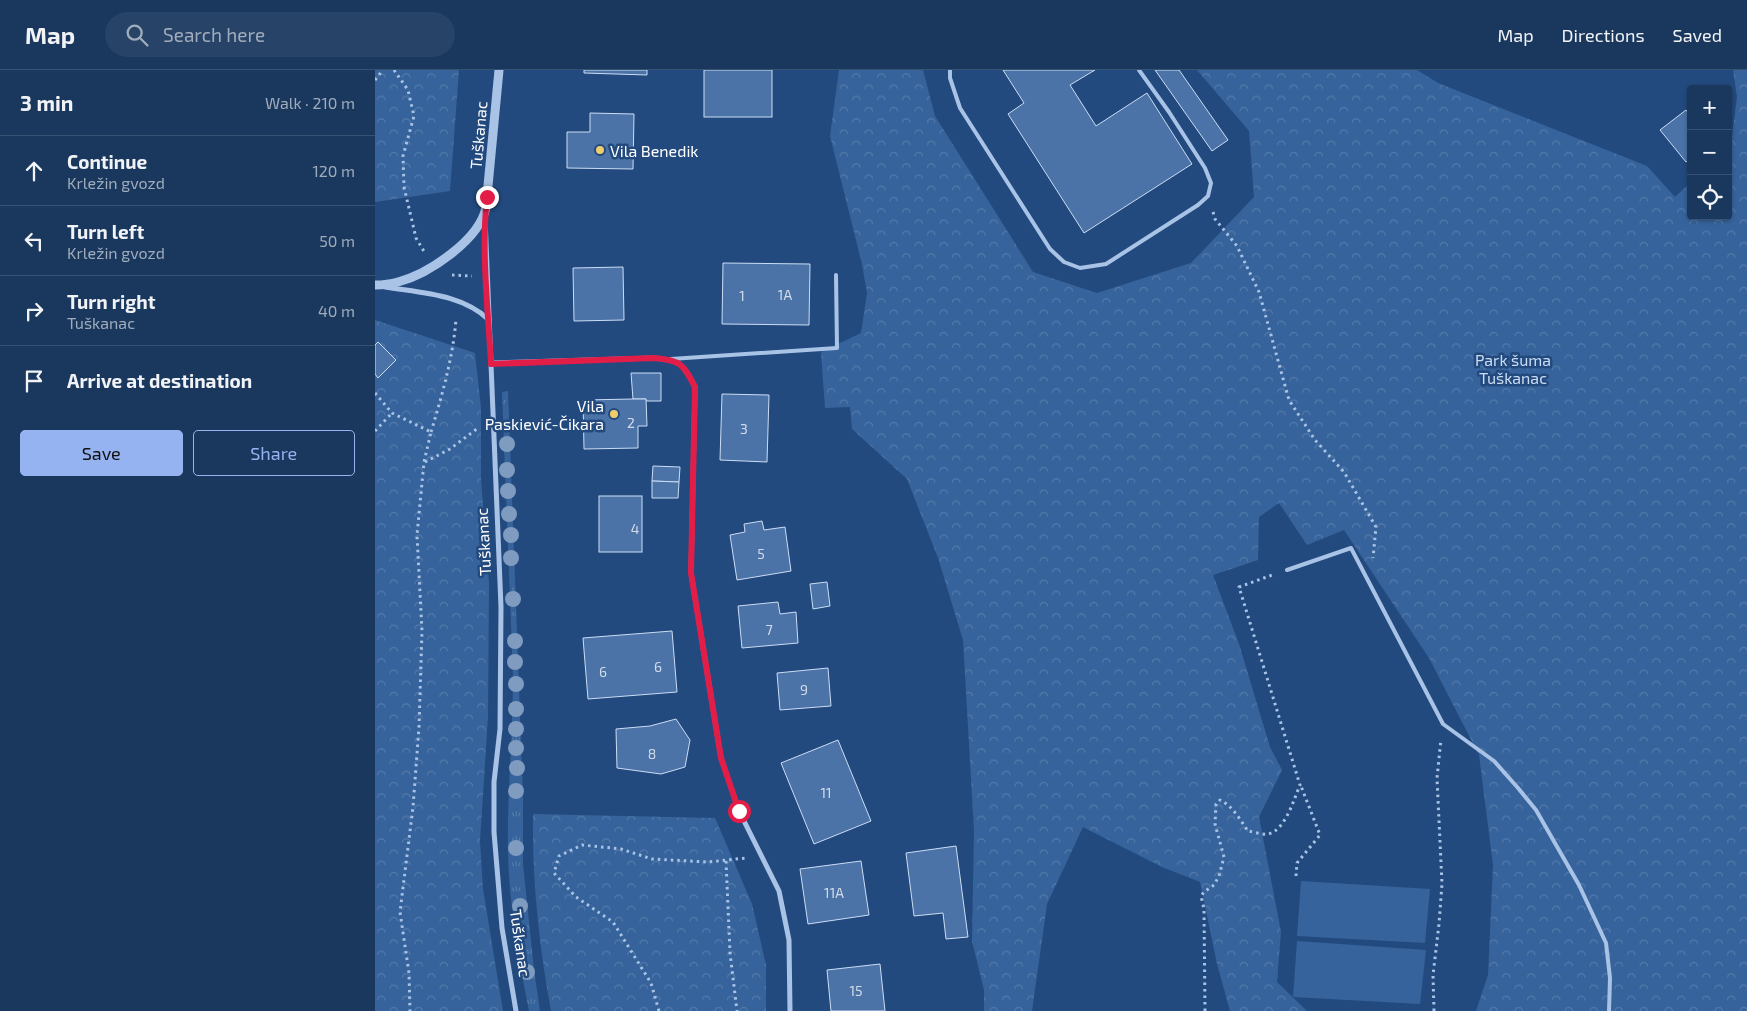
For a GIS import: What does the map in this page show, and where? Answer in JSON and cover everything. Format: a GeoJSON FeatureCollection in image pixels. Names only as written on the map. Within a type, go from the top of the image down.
{"type":"FeatureCollection","features":[{"type":"Feature","properties":{"kind":"street","name":"Tuškanac"},"geometry":{"type":"LineString","coordinates":[[499,70],[485,215],[501,607],[502,681],[495,782],[494,832],[502,928],[516,1011]]}},
{"type":"Feature","properties":{"kind":"street"},"geometry":{"type":"LineString","coordinates":[[375,285],[398,282],[427,270],[447,257],[464,242],[485,215]]}},
{"type":"Feature","properties":{"kind":"street"},"geometry":{"type":"LineString","coordinates":[[375,285],[457,300],[479,311],[489,320]]}},
{"type":"Feature","properties":{"kind":"street"},"geometry":{"type":"LineString","coordinates":[[491,364],[671,359],[684,367],[695,387],[691,573],[721,758],[739,811],[779,891],[789,940],[790,1011]]}},
{"type":"Feature","properties":{"kind":"lane"},"geometry":{"type":"LineString","coordinates":[[950,70],[950,78],[960,108],[1051,249],[1064,262],[1080,268],[1106,264],[1198,205],[1208,196],[1211,183],[1205,168],[1139,70]]}},
{"type":"Feature","properties":{"kind":"lane"},"geometry":{"type":"LineString","coordinates":[[671,359],[837,348],[836,275]]}},
{"type":"Feature","properties":{"kind":"lane"},"geometry":{"type":"LineString","coordinates":[[1287,570],[1351,548],[1443,724],[1494,761],[1536,810],[1579,885],[1607,943],[1610,978],[1609,1011]]}},
{"type":"Feature","properties":{"kind":"path"},"geometry":{"type":"LineString","coordinates":[[375,80],[383,70]]}},
{"type":"Feature","properties":{"kind":"path"},"geometry":{"type":"LineString","coordinates":[[394,70],[408,90],[415,116],[403,156],[404,187],[416,238],[425,253]]}},
{"type":"Feature","properties":{"kind":"path"},"geometry":{"type":"LineString","coordinates":[[1208,196],[1215,220],[1237,246],[1259,292],[1289,400],[1315,440],[1344,472],[1377,527],[1370,583]]}},
{"type":"Feature","properties":{"kind":"path"},"geometry":{"type":"LineString","coordinates":[[451,270],[455,282]]}},
{"type":"Feature","properties":{"kind":"path"},"geometry":{"type":"LineString","coordinates":[[452,275],[474,276]]}},
{"type":"Feature","properties":{"kind":"path"},"geometry":{"type":"LineString","coordinates":[[410,1011],[409,973],[400,912],[413,807],[419,728],[422,631],[417,536],[424,462],[447,377],[455,339],[456,319]]}},
{"type":"Feature","properties":{"kind":"path"},"geometry":{"type":"LineString","coordinates":[[375,393],[392,413],[431,432]]}},
{"type":"Feature","properties":{"kind":"path"},"geometry":{"type":"LineString","coordinates":[[375,431],[392,413]]}},
{"type":"Feature","properties":{"kind":"path"},"geometry":{"type":"LineString","coordinates":[[424,462],[450,450],[476,428],[493,423]]}},
{"type":"Feature","properties":{"kind":"path"},"geometry":{"type":"LineString","coordinates":[[1287,570],[1239,587],[1300,786],[1320,835],[1297,863],[1297,876]]}},
{"type":"Feature","properties":{"kind":"path"},"geometry":{"type":"LineString","coordinates":[[1433,1011],[1433,975],[1439,924],[1441,884],[1437,778],[1443,724]]}},
{"type":"Feature","properties":{"kind":"path"},"geometry":{"type":"LineString","coordinates":[[1205,1011],[1204,910],[1201,896],[1215,885],[1224,857],[1215,824],[1216,804],[1220,800],[1226,803],[1248,831],[1267,835],[1275,831],[1287,816],[1300,786]]}},
{"type":"Feature","properties":{"kind":"path"},"geometry":{"type":"LineString","coordinates":[[659,1011],[651,983],[613,922],[577,897],[554,873],[559,856],[582,845],[621,849],[652,859],[708,862],[762,855]]}},
{"type":"Feature","properties":{"kind":"path"},"geometry":{"type":"LineString","coordinates":[[726,861],[730,953],[737,1011]]}},
{"type":"Feature","properties":{"kind":"green space"},"geometry":{"type":"Polygon","coordinates":[[[375,70],[459,70],[450,191],[375,202],[375,70]]]}},
{"type":"Feature","properties":{"kind":"green space","name":"Park šuma Tuškanac"},"geometry":{"type":"Polygon","coordinates":[[[839,70],[923,70],[935,116],[1033,272],[1097,293],[1191,263],[1254,197],[1249,131],[1197,70],[1417,70],[1438,83],[1647,166],[1675,197],[1687,186],[1687,220],[1732,220],[1732,136],[1737,97],[1733,70],[1747,70],[1747,1011],[1476,1011],[1488,975],[1493,865],[1479,755],[1429,658],[1344,530],[1307,545],[1279,503],[1259,517],[1258,560],[1213,575],[1239,644],[1270,747],[1282,770],[1259,817],[1281,932],[1277,982],[1307,1011],[1230,1011],[1217,964],[1200,882],[1162,867],[1083,827],[1047,904],[1032,1011],[984,1011],[984,990],[972,941],[974,831],[963,640],[938,558],[907,479],[852,429],[850,407],[825,408],[821,352],[861,333],[867,293],[862,264],[830,136],[839,70]]]}},
{"type":"Feature","properties":{"kind":"green space"},"geometry":{"type":"Polygon","coordinates":[[[375,320],[475,353],[481,408],[481,478],[489,584],[488,717],[480,841],[483,889],[503,1011],[375,1011],[375,320]]]}},
{"type":"Feature","properties":{"kind":"green space"},"geometry":{"type":"Polygon","coordinates":[[[508,391],[523,797],[523,864],[540,1011],[529,1011],[510,892],[508,808],[513,676],[502,392],[508,391]]]}},
{"type":"Feature","properties":{"kind":"green space"},"geometry":{"type":"Polygon","coordinates":[[[533,814],[715,818],[752,904],[766,965],[766,1011],[551,1011],[537,913],[533,814]]]}},
{"type":"Feature","properties":{"kind":"green space"},"geometry":{"type":"Polygon","coordinates":[[[1301,881],[1430,889],[1425,943],[1297,936],[1301,881]]]}},
{"type":"Feature","properties":{"kind":"green space"},"geometry":{"type":"Polygon","coordinates":[[[1297,941],[1426,950],[1420,1004],[1293,997],[1297,941]]]}},
{"type":"Feature","properties":{"kind":"building"},"geometry":{"type":"Polygon","coordinates":[[[584,70],[647,70],[647,75],[584,73],[584,70]]]}},
{"type":"Feature","properties":{"kind":"building"},"geometry":{"type":"Polygon","coordinates":[[[704,70],[772,70],[772,117],[704,117],[704,70]]]}},
{"type":"Feature","properties":{"kind":"building"},"geometry":{"type":"Polygon","coordinates":[[[1003,70],[1095,70],[1070,85],[1096,126],[1147,93],[1192,164],[1084,233],[1008,114],[1024,103],[1003,70]]]}},
{"type":"Feature","properties":{"kind":"building"},"geometry":{"type":"Polygon","coordinates":[[[1155,70],[1179,70],[1228,140],[1212,151],[1155,70]]]}},
{"type":"Feature","properties":{"kind":"building"},"geometry":{"type":"Polygon","coordinates":[[[1686,110],[1687,161],[1686,162],[1660,130],[1686,110]]]}},
{"type":"Feature","properties":{"kind":"building","name":"Vila Benedik"},"geometry":{"type":"Polygon","coordinates":[[[590,113],[634,114],[633,169],[567,168],[567,132],[590,132],[590,113]]]}},
{"type":"Feature","properties":{"kind":"building"},"geometry":{"type":"Polygon","coordinates":[[[723,263],[810,264],[809,325],[722,324],[723,263]]]}},
{"type":"Feature","properties":{"kind":"building"},"geometry":{"type":"Polygon","coordinates":[[[623,267],[624,320],[574,321],[573,268],[623,267]]]}},
{"type":"Feature","properties":{"kind":"building"},"geometry":{"type":"Polygon","coordinates":[[[378,342],[396,360],[378,378],[375,374],[375,345],[378,342]]]}},
{"type":"Feature","properties":{"kind":"building"},"geometry":{"type":"Polygon","coordinates":[[[631,373],[661,373],[661,401],[633,399],[631,373]]]}},
{"type":"Feature","properties":{"kind":"building"},"geometry":{"type":"Polygon","coordinates":[[[722,394],[769,395],[767,462],[720,460],[722,394]]]}},
{"type":"Feature","properties":{"kind":"building","name":"Vila Paskiević-Čikara"},"geometry":{"type":"Polygon","coordinates":[[[646,399],[647,426],[638,426],[638,448],[584,449],[583,400],[646,399]]]}},
{"type":"Feature","properties":{"kind":"building"},"geometry":{"type":"Polygon","coordinates":[[[653,466],[680,467],[679,482],[652,481],[653,466]]]}},
{"type":"Feature","properties":{"kind":"building"},"geometry":{"type":"Polygon","coordinates":[[[652,481],[679,482],[678,498],[652,498],[652,481]]]}},
{"type":"Feature","properties":{"kind":"building"},"geometry":{"type":"Polygon","coordinates":[[[599,496],[642,496],[642,552],[599,552],[599,496]]]}},
{"type":"Feature","properties":{"kind":"building"},"geometry":{"type":"Polygon","coordinates":[[[762,521],[764,530],[785,527],[791,571],[737,580],[730,535],[745,532],[744,524],[762,521]]]}},
{"type":"Feature","properties":{"kind":"building"},"geometry":{"type":"Polygon","coordinates":[[[827,582],[830,606],[813,609],[810,584],[827,582]]]}},
{"type":"Feature","properties":{"kind":"building"},"geometry":{"type":"Polygon","coordinates":[[[778,602],[780,614],[796,612],[798,643],[742,648],[738,606],[778,602]]]}},
{"type":"Feature","properties":{"kind":"building"},"geometry":{"type":"Polygon","coordinates":[[[672,631],[677,692],[588,699],[583,638],[672,631]]]}},
{"type":"Feature","properties":{"kind":"building"},"geometry":{"type":"Polygon","coordinates":[[[828,668],[831,706],[780,710],[777,673],[828,668]]]}},
{"type":"Feature","properties":{"kind":"building"},"geometry":{"type":"Polygon","coordinates":[[[676,719],[690,740],[685,767],[661,774],[617,768],[616,729],[650,726],[676,719]]]}},
{"type":"Feature","properties":{"kind":"building"},"geometry":{"type":"Polygon","coordinates":[[[838,740],[871,821],[814,844],[781,763],[838,740]]]}},
{"type":"Feature","properties":{"kind":"building"},"geometry":{"type":"Polygon","coordinates":[[[956,846],[968,937],[946,939],[943,913],[914,916],[906,853],[956,846]]]}},
{"type":"Feature","properties":{"kind":"building"},"geometry":{"type":"Polygon","coordinates":[[[861,861],[869,915],[808,924],[800,869],[861,861]]]}},
{"type":"Feature","properties":{"kind":"building"},"geometry":{"type":"Polygon","coordinates":[[[880,964],[885,1011],[831,1011],[827,970],[880,964]]]}},
{"type":"Feature","properties":{"kind":"place","name":"Vila Benedik"},"geometry":{"type":"Point","coordinates":[600,150]}},
{"type":"Feature","properties":{"kind":"place","name":"Vila Paskiević-Čikara"},"geometry":{"type":"Point","coordinates":[614,414]}},
{"type":"Feature","properties":{"kind":"route"},"geometry":{"type":"LineString","coordinates":[[487,197],[485,247],[491,364],[671,359],[684,367],[695,387],[691,573],[721,758],[739,811]]}}]}
